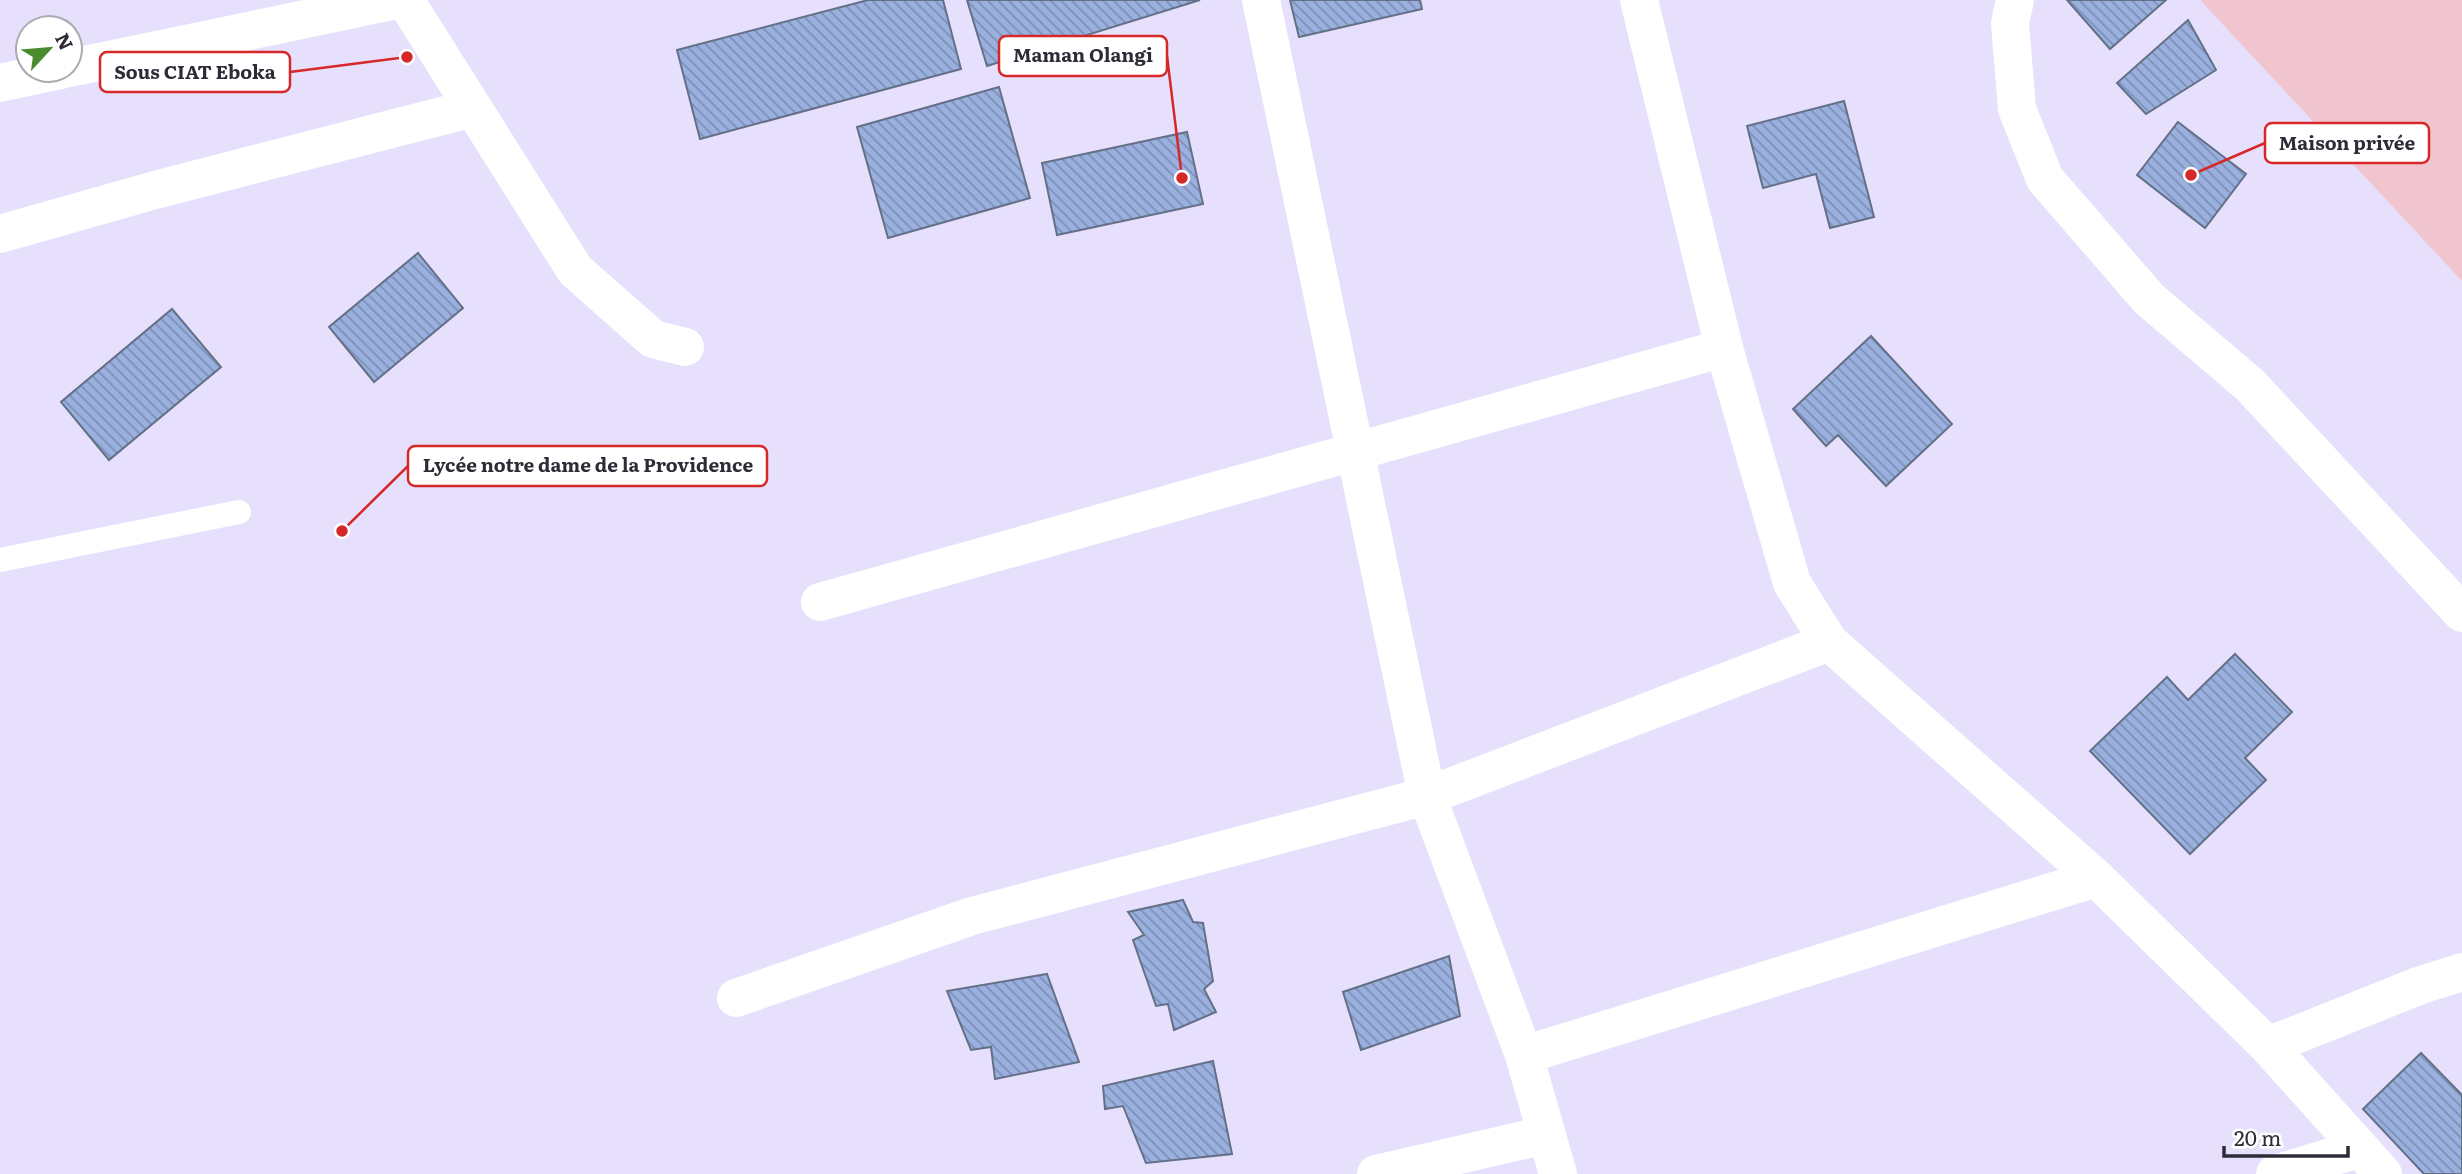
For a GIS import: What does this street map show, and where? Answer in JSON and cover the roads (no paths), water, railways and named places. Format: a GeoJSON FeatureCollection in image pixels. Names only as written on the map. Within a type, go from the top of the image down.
{"type":"FeatureCollection","features":[{"type":"Feature","properties":{"kind":"street"},"geometry":{"type":"LineString","coordinates":[[84,65],[397,0]]}},
{"type":"Feature","properties":{"kind":"street"},"geometry":{"type":"LineString","coordinates":[[405,0],[575,270],[653,339],[685,347]]}},
{"type":"Feature","properties":{"kind":"street"},"geometry":{"type":"LineString","coordinates":[[1261,0],[1353,452],[1427,796],[1524,1055],[1558,1174]]}},
{"type":"Feature","properties":{"kind":"street"},"geometry":{"type":"LineString","coordinates":[[1639,0],[1724,348],[1792,583],[1829,642],[2096,878],[2268,1046],[2371,1161]]}},
{"type":"Feature","properties":{"kind":"street"},"geometry":{"type":"LineString","coordinates":[[2015,0],[2010,23],[2017,109],[2045,179],[2149,299],[2250,384],[2462,613]]}},
{"type":"Feature","properties":{"kind":"street"},"geometry":{"type":"LineString","coordinates":[[0,234],[155,190],[473,108]]}},
{"type":"Feature","properties":{"kind":"street"},"geometry":{"type":"LineString","coordinates":[[820,603],[1724,348]]}},
{"type":"Feature","properties":{"kind":"street"},"geometry":{"type":"LineString","coordinates":[[736,998],[972,916],[1427,796],[1829,642]]}},
{"type":"Feature","properties":{"kind":"street"},"geometry":{"type":"LineString","coordinates":[[1524,1055],[2096,878]]}},
{"type":"Feature","properties":{"kind":"street"},"geometry":{"type":"LineString","coordinates":[[2268,1046],[2421,985],[2462,972]]}},
{"type":"Feature","properties":{"kind":"street"},"geometry":{"type":"LineString","coordinates":[[1376,1174],[1546,1135]]}},
{"type":"Feature","properties":{"kind":"street"},"geometry":{"type":"LineString","coordinates":[[2275,1174],[2371,1161]]}},
{"type":"Feature","properties":{"kind":"lane"},"geometry":{"type":"LineString","coordinates":[[0,560],[240,512]]}},
{"type":"Feature","properties":{"kind":"place","name":"Sous CIAT Eboka"},"geometry":{"type":"Point","coordinates":[407,57]}},
{"type":"Feature","properties":{"kind":"place","name":"Maison privée"},"geometry":{"type":"Point","coordinates":[2191,175]}},
{"type":"Feature","properties":{"kind":"place","name":"Maman Olangi"},"geometry":{"type":"Point","coordinates":[1182,178]}},
{"type":"Feature","properties":{"kind":"place","name":"Lycée notre dame de la Providence"},"geometry":{"type":"Point","coordinates":[342,531]}}]}
